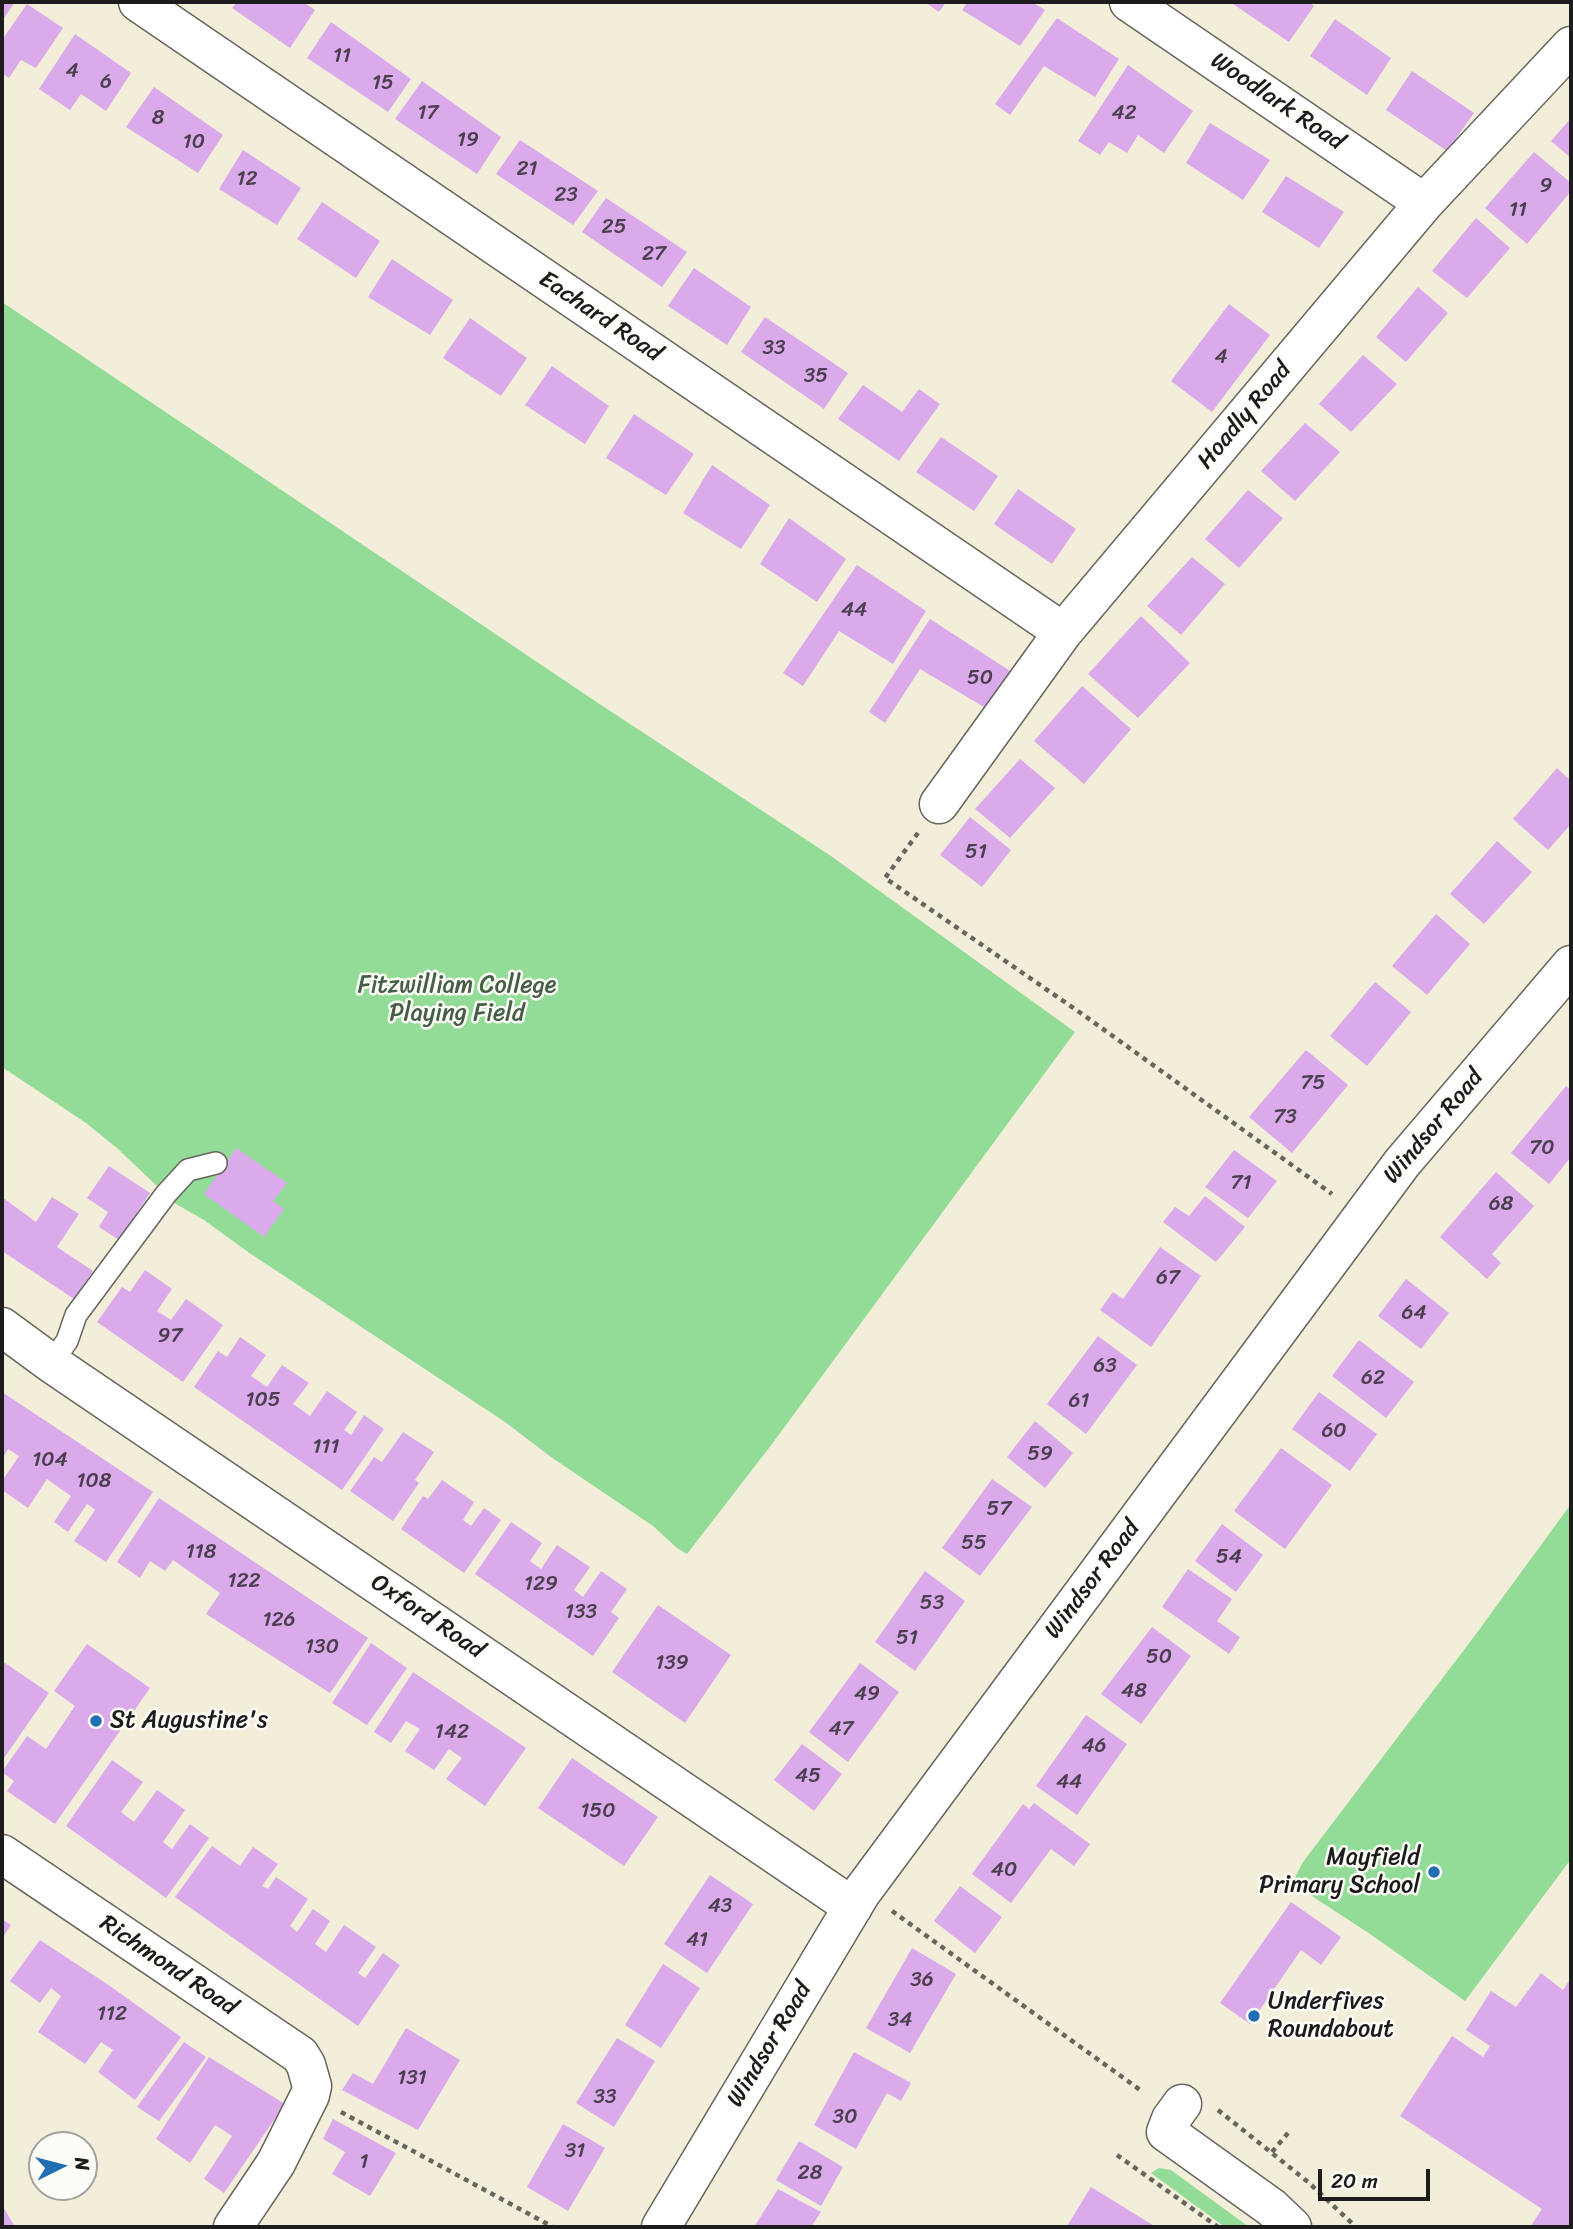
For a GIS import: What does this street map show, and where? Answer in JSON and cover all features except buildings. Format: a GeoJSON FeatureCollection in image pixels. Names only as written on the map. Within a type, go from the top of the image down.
{"type":"FeatureCollection","features":[{"type":"Feature","properties":{"kind":"street","name":"Eachard Road"},"geometry":{"type":"LineString","coordinates":[[138,2],[1063,632]]}},
{"type":"Feature","properties":{"kind":"street","name":"Woodlark Road"},"geometry":{"type":"LineString","coordinates":[[1129,2],[1424,203]]}},
{"type":"Feature","properties":{"kind":"street","name":"Hoadly Road"},"geometry":{"type":"LineString","coordinates":[[939,804],[1063,632],[1424,203],[1571,46]]}},
{"type":"Feature","properties":{"kind":"street","name":"Windsor Road"},"geometry":{"type":"LineString","coordinates":[[661,2227],[857,1900],[1402,1163],[1571,965]]}},
{"type":"Feature","properties":{"kind":"street","name":"Oxford Road"},"geometry":{"type":"LineString","coordinates":[[2,1327],[51,1363],[857,1900]]}},
{"type":"Feature","properties":{"kind":"street","name":"Richmond Road"},"geometry":{"type":"LineString","coordinates":[[2,1853],[300,2055],[312,2086],[310,2095]]}},
{"type":"Feature","properties":{"kind":"street"},"geometry":{"type":"LineString","coordinates":[[233,2227],[276,2163],[310,2095]]}},
{"type":"Feature","properties":{"kind":"street"},"geometry":{"type":"LineString","coordinates":[[1188,2110],[1166,2132],[1272,2208],[1292,2227]]}},
{"type":"Feature","properties":{"kind":"lane"},"geometry":{"type":"LineString","coordinates":[[51,1363],[67,1341],[76,1315],[166,1194],[188,1170],[216,1163]]}},
{"type":"Feature","properties":{"kind":"path"},"geometry":{"type":"LineString","coordinates":[[939,804],[885,878],[1085,1016],[1363,1218]]}},
{"type":"Feature","properties":{"kind":"path"},"geometry":{"type":"LineString","coordinates":[[857,1900],[892,1912],[1151,2098],[1188,2110],[1272,2152],[1356,2227]]}},
{"type":"Feature","properties":{"kind":"path"},"geometry":{"type":"LineString","coordinates":[[310,2095],[553,2227]]}},
{"type":"Feature","properties":{"kind":"path"},"geometry":{"type":"LineString","coordinates":[[1272,2152],[1288,2133]]}},
{"type":"Feature","properties":{"kind":"path"},"geometry":{"type":"LineString","coordinates":[[1117,2155],[1218,2227]]}},
{"type":"Feature","properties":{"kind":"green space","name":"Fitzwilliam College Playing Field"},"geometry":{"type":"Polygon","coordinates":[[[2,302],[598,703],[831,856],[1075,1032],[772,1444],[687,1554],[653,1526],[551,1457],[505,1422],[204,1220],[176,1204],[86,1123],[2,1067],[2,302]]]}},
{"type":"Feature","properties":{"kind":"green space"},"geometry":{"type":"Polygon","coordinates":[[[1571,1504],[1571,1859],[1465,2001],[1292,1883],[1303,1862],[1571,1504]]]}},
{"type":"Feature","properties":{"kind":"green space"},"geometry":{"type":"Polygon","coordinates":[[[1159,2168],[1171,2170],[1249,2227],[1225,2227],[1151,2173],[1159,2168]]]}},
{"type":"Feature","properties":{"kind":"place","name":"St Augustine's"},"geometry":{"type":"Point","coordinates":[96,1721]}},
{"type":"Feature","properties":{"kind":"place","name":"Mayfield Primary School"},"geometry":{"type":"Point","coordinates":[1434,1872]}},
{"type":"Feature","properties":{"kind":"place","name":"Underfives Roundabout"},"geometry":{"type":"Point","coordinates":[1254,2016]}}]}
